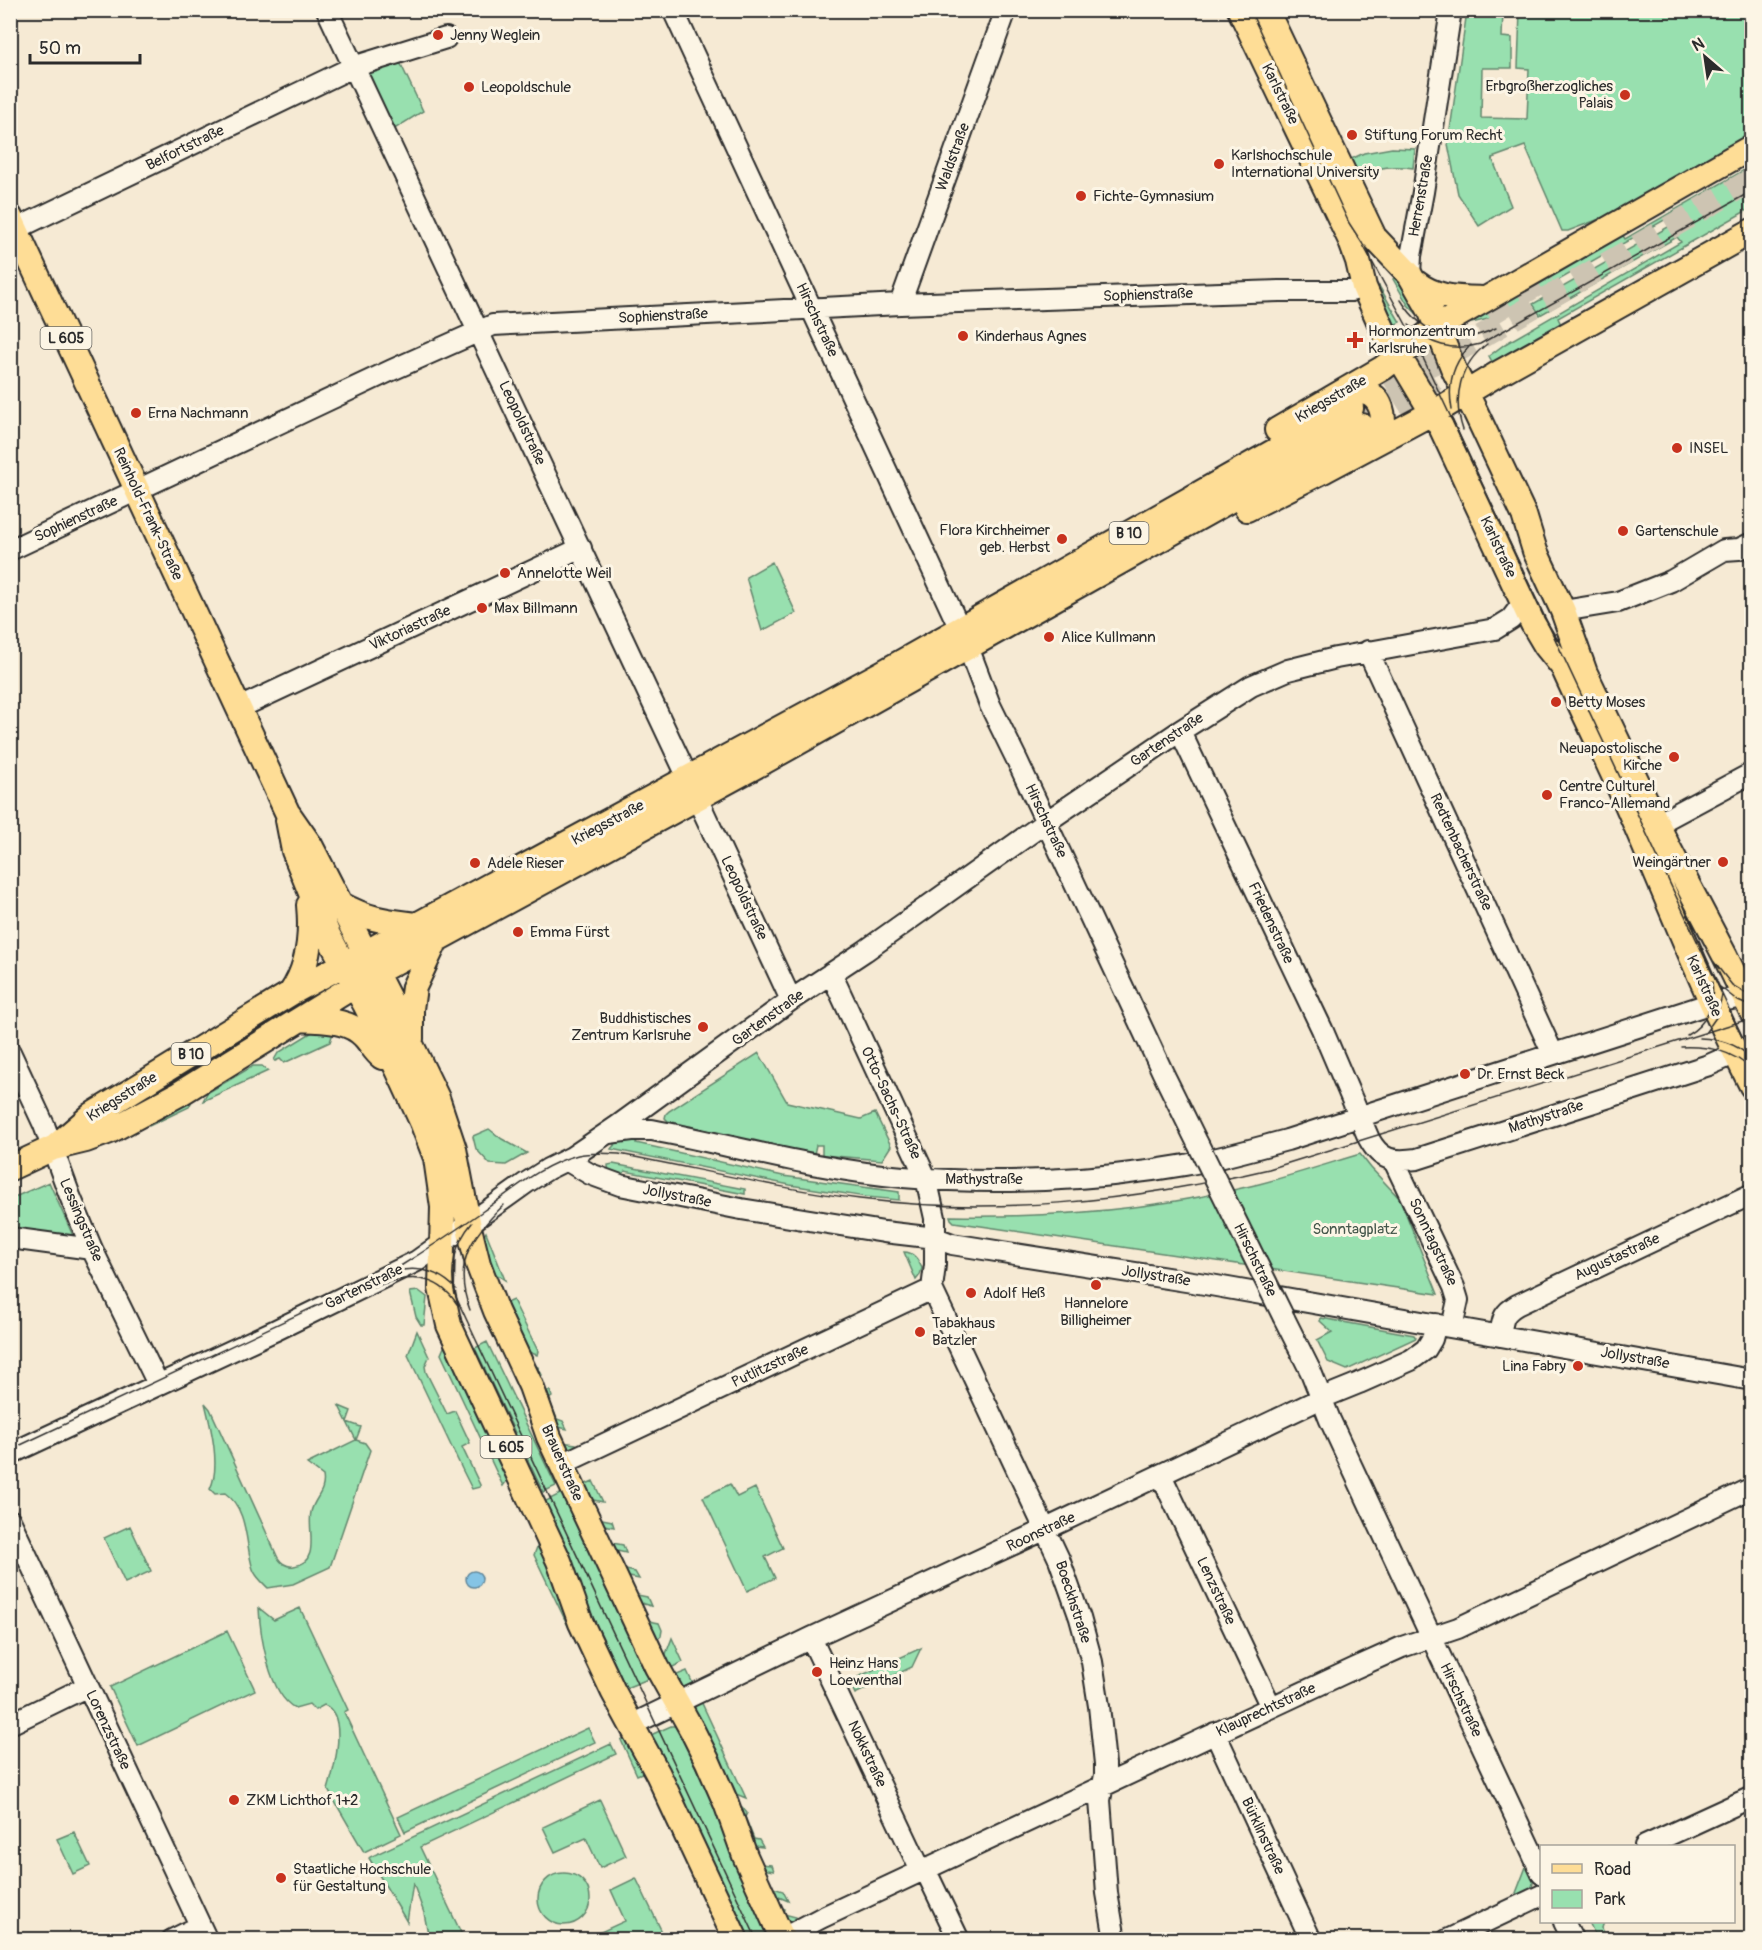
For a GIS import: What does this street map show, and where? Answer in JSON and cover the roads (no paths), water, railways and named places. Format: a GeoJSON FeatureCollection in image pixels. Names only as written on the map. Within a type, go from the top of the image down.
{"type":"FeatureCollection","features":[{"type":"Feature","properties":{"kind":"main road","name":"Karlstraße"},"geometry":{"type":"LineString","coordinates":[[1240,10],[1350,239],[1364,287],[1385,336],[1433,413],[1546,646],[1563,667],[1637,828],[1712,1003],[1744,1050],[1752,1086]]}},
{"type":"Feature","properties":{"kind":"main road","name":"Karlstraße"},"geometry":{"type":"LineString","coordinates":[[1266,10],[1374,237],[1412,278],[1437,327],[1454,370],[1524,516],[1535,551],[1563,611],[1588,679],[1657,824],[1749,1001]]}},
{"type":"Feature","properties":{"kind":"main road","name":"Kriegsstraße"},"geometry":{"type":"LineString","coordinates":[[53,1148],[92,1115],[291,993],[436,940],[693,789],[975,633],[1046,623],[1255,504],[1325,470],[1383,368],[1437,327],[1752,147]]}},
{"type":"Feature","properties":{"kind":"main road"},"geometry":{"type":"LineString","coordinates":[[1622,234],[1752,160]]}},
{"type":"Feature","properties":{"kind":"main road"},"geometry":{"type":"LineString","coordinates":[[1562,324],[1752,215]]}},
{"type":"Feature","properties":{"kind":"main road","name":"Reinhold-Frank-Straße"},"geometry":{"type":"LineString","coordinates":[[13,223],[287,812],[310,845],[340,904],[360,969]]}},
{"type":"Feature","properties":{"kind":"main road","name":"Kriegsstraße"},"geometry":{"type":"LineString","coordinates":[[53,1148],[110,1131],[197,1083],[302,1019],[360,969],[417,925],[933,667],[1011,600],[1016,586],[1026,573],[1355,419],[1433,413],[1752,231]]}},
{"type":"Feature","properties":{"kind":"main road"},"geometry":{"type":"LineString","coordinates":[[1412,278],[1432,294],[1486,299]]}},
{"type":"Feature","properties":{"kind":"main road","name":"Reinhold-Frank-Straße"},"geometry":{"type":"LineString","coordinates":[[287,812],[294,851],[306,885],[360,969]]}},
{"type":"Feature","properties":{"kind":"main road"},"geometry":{"type":"LineString","coordinates":[[291,993],[302,974],[308,951],[310,919],[306,885]]}},
{"type":"Feature","properties":{"kind":"main road"},"geometry":{"type":"LineString","coordinates":[[340,904],[371,919],[417,925]]}},
{"type":"Feature","properties":{"kind":"main road"},"geometry":{"type":"LineString","coordinates":[[411,1044],[411,1009],[414,987],[436,940]]}},
{"type":"Feature","properties":{"kind":"main road","name":"Brauerstraße"},"geometry":{"type":"LineString","coordinates":[[360,969],[411,1044],[429,1080],[454,1149],[468,1225],[478,1264],[489,1293],[528,1378],[549,1437],[657,1667],[712,1772],[745,1856],[783,1939]]}},
{"type":"Feature","properties":{"kind":"main road","name":"L 605"},"geometry":{"type":"LineString","coordinates":[[360,969],[398,1070],[436,1158],[443,1196],[441,1288],[449,1325],[557,1556],[585,1631],[667,1792],[736,1940]]}},
{"type":"Feature","properties":{"kind":"main road"},"geometry":{"type":"LineString","coordinates":[[302,1019],[333,1021],[352,1027],[369,1040],[374,1052],[398,1070]]}},
{"type":"Feature","properties":{"kind":"main road","name":"B 10"},"geometry":{"type":"LineString","coordinates":[[10,1168],[53,1148]]}},
{"type":"Feature","properties":{"kind":"street","name":"Leopoldstraße"},"geometry":{"type":"LineString","coordinates":[[327,10],[791,1000]]}},
{"type":"Feature","properties":{"kind":"street","name":"Hirschstraße"},"geometry":{"type":"LineString","coordinates":[[673,10],[812,308],[975,633],[990,705],[1158,1063],[1322,1398],[1330,1420],[1540,1870]]}},
{"type":"Feature","properties":{"kind":"street","name":"Waldstraße"},"geometry":{"type":"LineString","coordinates":[[903,296],[1006,10]]}},
{"type":"Feature","properties":{"kind":"street","name":"Herrenstraße"},"geometry":{"type":"LineString","coordinates":[[1412,278],[1410,263],[1451,10]]}},
{"type":"Feature","properties":{"kind":"street"},"geometry":{"type":"LineString","coordinates":[[353,68],[446,38]]}},
{"type":"Feature","properties":{"kind":"street","name":"Belfortstraße"},"geometry":{"type":"LineString","coordinates":[[13,223],[353,68]]}},
{"type":"Feature","properties":{"kind":"street","name":"Sophienstraße"},"geometry":{"type":"LineString","coordinates":[[10,550],[478,330],[493,325],[812,308],[903,296],[1351,291],[1364,287]]}},
{"type":"Feature","properties":{"kind":"street"},"geometry":{"type":"LineString","coordinates":[[1563,611],[1618,602],[1671,581],[1724,550],[1739,549],[1752,543]]}},
{"type":"Feature","properties":{"kind":"street","name":"Viktoriastraße"},"geometry":{"type":"LineString","coordinates":[[238,708],[581,548]]}},
{"type":"Feature","properties":{"kind":"street","name":"Gartenstraße"},"geometry":{"type":"LineString","coordinates":[[10,1454],[417,1261],[548,1169],[566,1161],[607,1133],[791,1000],[1046,822],[1236,695],[1288,670],[1368,651],[1495,628],[1511,619],[1524,603]]}},
{"type":"Feature","properties":{"kind":"street","name":"Redtenbacherstraße"},"geometry":{"type":"LineString","coordinates":[[1368,651],[1553,1054]]}},
{"type":"Feature","properties":{"kind":"street","name":"Friedenstraße"},"geometry":{"type":"LineString","coordinates":[[1180,731],[1322,1029],[1360,1116]]}},
{"type":"Feature","properties":{"kind":"street"},"geometry":{"type":"LineString","coordinates":[[1657,824],[1752,773]]}},
{"type":"Feature","properties":{"kind":"street","name":"Otto-Sachs-Straße"},"geometry":{"type":"LineString","coordinates":[[831,973],[926,1178],[933,1205],[936,1238]]}},
{"type":"Feature","properties":{"kind":"street","name":"Mathystraße"},"geometry":{"type":"LineString","coordinates":[[607,1133],[652,1130],[824,1166],[903,1177],[979,1180],[1038,1179],[1153,1170],[1254,1149],[1712,1003],[1749,1001]]}},
{"type":"Feature","properties":{"kind":"street","name":"Mathystraße"},"geometry":{"type":"LineString","coordinates":[[1395,1161],[1417,1159],[1709,1065],[1744,1050]]}},
{"type":"Feature","properties":{"kind":"street","name":"Lessingstraße"},"geometry":{"type":"LineString","coordinates":[[10,1052],[44,1125],[92,1249],[158,1384]]}},
{"type":"Feature","properties":{"kind":"street"},"geometry":{"type":"LineString","coordinates":[[1360,1116],[1369,1139],[1379,1153],[1395,1161]]}},
{"type":"Feature","properties":{"kind":"street","name":"Jollystraße"},"geometry":{"type":"LineString","coordinates":[[566,1161],[620,1185],[741,1209],[936,1238],[952,1244],[1205,1284],[1752,1380]]}},
{"type":"Feature","properties":{"kind":"street","name":"Sonntagstraße"},"geometry":{"type":"LineString","coordinates":[[1395,1161],[1458,1300],[1444,1325]]}},
{"type":"Feature","properties":{"kind":"street","name":"Augustastraße"},"geometry":{"type":"LineString","coordinates":[[1500,1336],[1504,1315],[1508,1310],[1752,1194]]}},
{"type":"Feature","properties":{"kind":"street"},"geometry":{"type":"LineString","coordinates":[[10,1238],[92,1249]]}},
{"type":"Feature","properties":{"kind":"street"},"geometry":{"type":"LineString","coordinates":[[932,1289],[936,1265],[936,1238]]}},
{"type":"Feature","properties":{"kind":"street","name":"Putlitzstraße"},"geometry":{"type":"LineString","coordinates":[[562,1464],[932,1289]]}},
{"type":"Feature","properties":{"kind":"street","name":"Boeckhstraße"},"geometry":{"type":"LineString","coordinates":[[932,1289],[1046,1529],[1072,1594],[1092,1662],[1105,1764],[1100,1800],[1106,1874],[1115,1940]]}},
{"type":"Feature","properties":{"kind":"street","name":"Roonstraße"},"geometry":{"type":"LineString","coordinates":[[631,1725],[1322,1398],[1411,1360],[1426,1349],[1444,1325]]}},
{"type":"Feature","properties":{"kind":"street","name":"Lenzstraße"},"geometry":{"type":"LineString","coordinates":[[1161,1475],[1271,1707]]}},
{"type":"Feature","properties":{"kind":"street","name":"Klauprechtstraße"},"geometry":{"type":"LineString","coordinates":[[783,1939],[821,1918],[1101,1786],[1402,1647],[1458,1628],[1752,1488]]}},
{"type":"Feature","properties":{"kind":"street","name":"Lorenzstraße"},"geometry":{"type":"LineString","coordinates":[[10,1520],[204,1933]]}},
{"type":"Feature","properties":{"kind":"street","name":"Nokkstraße"},"geometry":{"type":"LineString","coordinates":[[811,1638],[959,1940]]}},
{"type":"Feature","properties":{"kind":"street"},"geometry":{"type":"LineString","coordinates":[[10,1724],[88,1686]]}},
{"type":"Feature","properties":{"kind":"street","name":"Bürklinstraße"},"geometry":{"type":"LineString","coordinates":[[1215,1733],[1311,1940]]}},
{"type":"Feature","properties":{"kind":"street"},"geometry":{"type":"LineString","coordinates":[[1648,1845],[1752,1797]]}},
{"type":"Feature","properties":{"kind":"street"},"geometry":{"type":"LineString","coordinates":[[1447,1940],[1540,1896]]}},
{"type":"Feature","properties":{"kind":"street"},"geometry":{"type":"LineString","coordinates":[[1564,1923],[1573,1940]]}},
{"type":"Feature","properties":{"kind":"street"},"geometry":{"type":"LineString","coordinates":[[172,1940],[204,1933]]}},
{"type":"Feature","properties":{"kind":"water"},"geometry":{"type":"Polygon","coordinates":[[[474,1571],[480,1573],[482,1579],[480,1585],[474,1587],[468,1585],[466,1579],[468,1573],[474,1571]]]}},
{"type":"Feature","properties":{"kind":"tunnel"},"geometry":{"type":"LineString","coordinates":[[1355,405],[1421,368],[1444,358],[1752,180]]}},
{"type":"Feature","properties":{"kind":"tunnel"},"geometry":{"type":"LineString","coordinates":[[1488,315],[1550,276]]}},
{"type":"Feature","properties":{"kind":"tunnel"},"geometry":{"type":"LineString","coordinates":[[1366,424],[1435,379]]}},
{"type":"Feature","properties":{"kind":"tram line"},"geometry":{"type":"LineString","coordinates":[[1250,10],[1349,223],[1416,343],[1752,1058]]}},
{"type":"Feature","properties":{"kind":"tram line"},"geometry":{"type":"LineString","coordinates":[[1409,325],[1424,338],[1442,345],[1461,347],[1480,344],[1752,191]]}},
{"type":"Feature","properties":{"kind":"tram line"},"geometry":{"type":"LineString","coordinates":[[1401,300],[1420,322],[1442,335],[1468,337],[1496,328]]}},
{"type":"Feature","properties":{"kind":"tram line"},"geometry":{"type":"LineString","coordinates":[[1463,430],[1458,406],[1461,382],[1470,361],[1487,344]]}},
{"type":"Feature","properties":{"kind":"tram line"},"geometry":{"type":"LineString","coordinates":[[1452,410],[1450,391],[1452,374],[1459,359],[1471,345]]}},
{"type":"Feature","properties":{"kind":"tram line"},"geometry":{"type":"LineString","coordinates":[[1714,962],[1732,985],[1752,997]]}},
{"type":"Feature","properties":{"kind":"tram line"},"geometry":{"type":"LineString","coordinates":[[1687,1035],[1700,1025],[1708,1013],[1711,1006],[1712,982]]}},
{"type":"Feature","properties":{"kind":"tram line"},"geometry":{"type":"LineString","coordinates":[[1720,987],[1738,1001],[1752,1007]]}},
{"type":"Feature","properties":{"kind":"tram line"},"geometry":{"type":"LineString","coordinates":[[1705,1033],[1717,1016],[1722,995]]}},
{"type":"Feature","properties":{"kind":"tram line"},"geometry":{"type":"LineString","coordinates":[[10,1450],[399,1267],[528,1178],[578,1155],[619,1154],[799,1190],[912,1204],[1014,1205],[1117,1197],[1168,1190],[1269,1169],[1752,1018]]}},
{"type":"Feature","properties":{"kind":"tram line"},"geometry":{"type":"LineString","coordinates":[[1700,1038],[1726,1042],[1749,1056]]}},
{"type":"Feature","properties":{"kind":"tram line"},"geometry":{"type":"LineString","coordinates":[[1681,1047],[1701,1047],[1719,1051],[1736,1058],[1752,1070]]}},
{"type":"Feature","properties":{"kind":"tram line"},"geometry":{"type":"LineString","coordinates":[[470,1310],[463,1279],[468,1252],[482,1228],[504,1205]]}},
{"type":"Feature","properties":{"kind":"tram line"},"geometry":{"type":"LineString","coordinates":[[472,1223],[461,1239],[455,1257],[453,1266],[455,1295],[757,1940]]}},
{"type":"Feature","properties":{"kind":"tram line"},"geometry":{"type":"LineString","coordinates":[[397,1271],[414,1269],[429,1272],[443,1278],[456,1289]]}},
{"type":"Feature","properties":{"kind":"tram line"},"geometry":{"type":"LineString","coordinates":[[374,1287],[398,1280],[430,1281],[440,1286],[457,1304]]}},
{"type":"Feature","properties":{"kind":"place","name":"Jenny Weglein"},"geometry":{"type":"Point","coordinates":[438,35]}},
{"type":"Feature","properties":{"kind":"place","name":"Leopoldschule"},"geometry":{"type":"Point","coordinates":[469,87]}},
{"type":"Feature","properties":{"kind":"place","name":"Erbgroßherzogliches Palais"},"geometry":{"type":"Point","coordinates":[1625,95]}},
{"type":"Feature","properties":{"kind":"place","name":"Stiftung Forum Recht"},"geometry":{"type":"Point","coordinates":[1352,135]}},
{"type":"Feature","properties":{"kind":"place","name":"Karlshochschule International University"},"geometry":{"type":"Point","coordinates":[1219,164]}},
{"type":"Feature","properties":{"kind":"place","name":"Fichte-Gymnasium"},"geometry":{"type":"Point","coordinates":[1081,196]}},
{"type":"Feature","properties":{"kind":"place","name":"Kinderhaus Agnes"},"geometry":{"type":"Point","coordinates":[963,336]}},
{"type":"Feature","properties":{"kind":"place","name":"Hormonzentrum Karlsruhe"},"geometry":{"type":"Point","coordinates":[1355,340]}},
{"type":"Feature","properties":{"kind":"place","name":"Erna Nachmann"},"geometry":{"type":"Point","coordinates":[136,413]}},
{"type":"Feature","properties":{"kind":"place","name":"INSEL"},"geometry":{"type":"Point","coordinates":[1677,448]}},
{"type":"Feature","properties":{"kind":"place","name":"Gartenschule"},"geometry":{"type":"Point","coordinates":[1623,531]}},
{"type":"Feature","properties":{"kind":"place","name":"Flora Kirchheimer geb. Herbst"},"geometry":{"type":"Point","coordinates":[1062,539]}},
{"type":"Feature","properties":{"kind":"place","name":"Annelotte Weil"},"geometry":{"type":"Point","coordinates":[505,573]}},
{"type":"Feature","properties":{"kind":"place","name":"Max Billmann"},"geometry":{"type":"Point","coordinates":[482,608]}},
{"type":"Feature","properties":{"kind":"place","name":"Alice Kullmann"},"geometry":{"type":"Point","coordinates":[1049,637]}},
{"type":"Feature","properties":{"kind":"place","name":"Betty Moses"},"geometry":{"type":"Point","coordinates":[1556,702]}},
{"type":"Feature","properties":{"kind":"place","name":"Neuapostolische Kirche"},"geometry":{"type":"Point","coordinates":[1674,757]}},
{"type":"Feature","properties":{"kind":"place","name":"Centre Culturel Franco-Allemand"},"geometry":{"type":"Point","coordinates":[1547,795]}},
{"type":"Feature","properties":{"kind":"place","name":"Weingärtner"},"geometry":{"type":"Point","coordinates":[1723,862]}},
{"type":"Feature","properties":{"kind":"place","name":"Adele Rieser"},"geometry":{"type":"Point","coordinates":[475,863]}},
{"type":"Feature","properties":{"kind":"place","name":"Emma Fürst"},"geometry":{"type":"Point","coordinates":[518,932]}},
{"type":"Feature","properties":{"kind":"place","name":"Buddhistisches Zentrum Karlsruhe"},"geometry":{"type":"Point","coordinates":[703,1027]}},
{"type":"Feature","properties":{"kind":"place","name":"Dr. Ernst Beck"},"geometry":{"type":"Point","coordinates":[1465,1074]}},
{"type":"Feature","properties":{"kind":"place","name":"Hannelore Billigheimer"},"geometry":{"type":"Point","coordinates":[1096,1285]}},
{"type":"Feature","properties":{"kind":"place","name":"Adolf Heß"},"geometry":{"type":"Point","coordinates":[971,1293]}},
{"type":"Feature","properties":{"kind":"place","name":"Tabakhaus Batzler"},"geometry":{"type":"Point","coordinates":[920,1332]}},
{"type":"Feature","properties":{"kind":"place","name":"Lina Fabry"},"geometry":{"type":"Point","coordinates":[1578,1366]}},
{"type":"Feature","properties":{"kind":"place","name":"Heinz Hans Loewenthal"},"geometry":{"type":"Point","coordinates":[817,1672]}},
{"type":"Feature","properties":{"kind":"place","name":"ZKM Lichthof 1+2"},"geometry":{"type":"Point","coordinates":[234,1800]}},
{"type":"Feature","properties":{"kind":"place","name":"Staatliche Hochschule für Gestaltung"},"geometry":{"type":"Point","coordinates":[281,1878]}},
{"type":"Feature","properties":{"kind":"park label","name":"Sonntagplatz"},"geometry":{"type":"Point","coordinates":[1355,1229]}}]}
